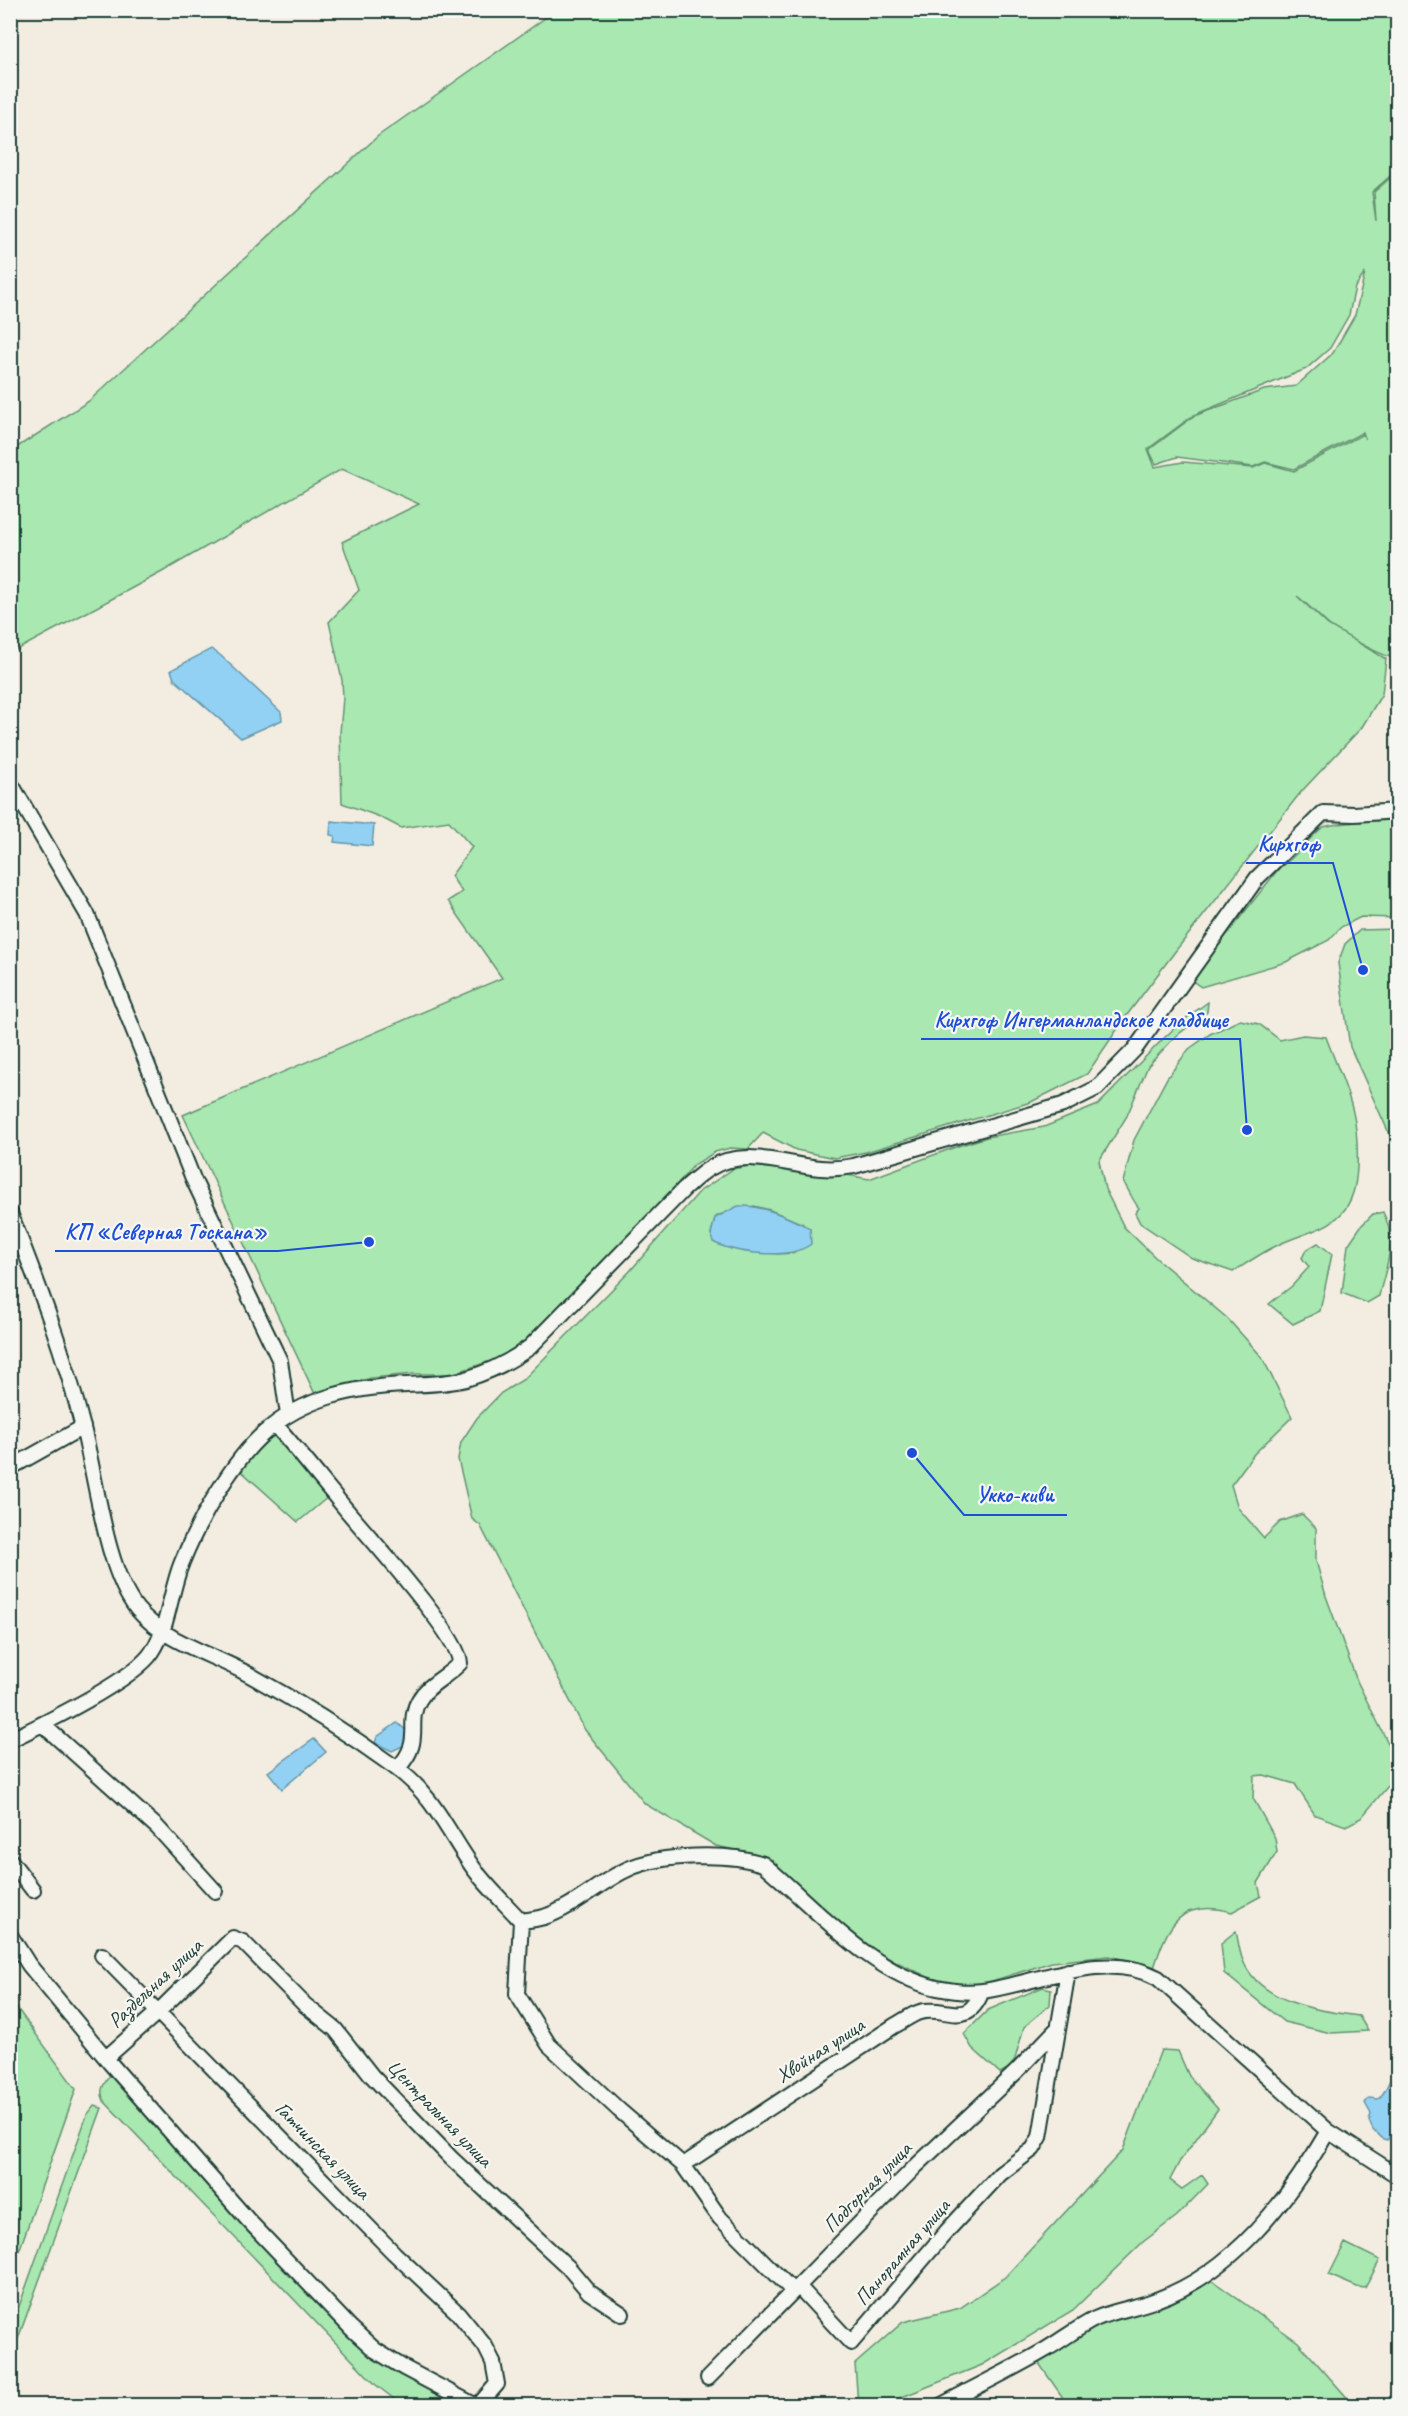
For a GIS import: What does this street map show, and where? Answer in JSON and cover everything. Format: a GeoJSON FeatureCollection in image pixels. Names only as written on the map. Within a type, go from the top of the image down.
{"type":"FeatureCollection","features":[{"type":"Feature","properties":{"kind":"street"},"geometry":{"type":"LineString","coordinates":[[10,782],[87,914],[194,1181],[280,1361],[288,1415]]}},
{"type":"Feature","properties":{"kind":"street"},"geometry":{"type":"LineString","coordinates":[[10,1740],[128,1675],[152,1653],[162,1632],[182,1561],[205,1517],[232,1470],[253,1443],[288,1415],[321,1398],[347,1392],[465,1379],[495,1368],[517,1356],[546,1330],[684,1189],[710,1167],[741,1158],[758,1158],[823,1169],[854,1166],[1063,1106],[1081,1098],[1097,1088],[1135,1049],[1257,878],[1323,813],[1398,811]]}},
{"type":"Feature","properties":{"kind":"street"},"geometry":{"type":"LineString","coordinates":[[10,1213],[40,1288],[83,1427],[104,1524],[121,1579],[136,1608],[162,1632],[247,1673],[324,1720],[397,1769],[425,1793],[473,1867],[521,1921],[517,1994],[549,2045],[683,2165],[720,2218],[796,2289]]}},
{"type":"Feature","properties":{"kind":"street"},"geometry":{"type":"LineString","coordinates":[[275,1424],[420,1597],[452,1641],[460,1657],[460,1663],[425,1692],[417,1702],[413,1746],[408,1759],[397,1769]]}},
{"type":"Feature","properties":{"kind":"street"},"geometry":{"type":"LineString","coordinates":[[10,1468],[83,1427]]}},
{"type":"Feature","properties":{"kind":"street"},"geometry":{"type":"LineString","coordinates":[[42,1724],[158,1827],[215,1891]]}},
{"type":"Feature","properties":{"kind":"street"},"geometry":{"type":"LineString","coordinates":[[521,1921],[545,1917],[628,1868],[682,1856],[752,1860],[764,1864],[845,1936],[884,1966],[936,1988],[982,1991],[1068,1971],[1112,1967],[1143,1970],[1158,1977],[1328,2131],[1398,2176]]}},
{"type":"Feature","properties":{"kind":"street"},"geometry":{"type":"LineString","coordinates":[[10,1860],[33,1890]]}},
{"type":"Feature","properties":{"kind":"street"},"geometry":{"type":"LineString","coordinates":[[10,1935],[29,1965],[106,2058],[248,2220],[351,2328],[375,2349],[404,2368],[477,2406]]}},
{"type":"Feature","properties":{"kind":"street","name":"Раздельная улица"},"geometry":{"type":"LineString","coordinates":[[106,2058],[159,2011],[233,1938]]}},
{"type":"Feature","properties":{"kind":"street","name":"Центральная улица"},"geometry":{"type":"LineString","coordinates":[[233,1938],[243,1942],[305,2005],[335,2029],[372,2076],[451,2158],[568,2267],[589,2292],[622,2314]]}},
{"type":"Feature","properties":{"kind":"street","name":"Гатчинская улица"},"geometry":{"type":"LineString","coordinates":[[102,1955],[394,2253],[463,2319],[485,2346],[493,2362],[497,2385],[477,2406]]}},
{"type":"Feature","properties":{"kind":"street"},"geometry":{"type":"LineString","coordinates":[[1058,2028],[1068,1971]]}},
{"type":"Feature","properties":{"kind":"street","name":"Хвойная улица"},"geometry":{"type":"LineString","coordinates":[[683,2165],[894,2026],[919,2012],[953,2015],[969,2011],[978,2002],[982,1991]]}},
{"type":"Feature","properties":{"kind":"street","name":"Панорамная улица"},"geometry":{"type":"LineString","coordinates":[[796,2289],[851,2343],[947,2231],[1000,2174],[1032,2149],[1040,2137],[1058,2028]]}},
{"type":"Feature","properties":{"kind":"street","name":"Подгорная улица"},"geometry":{"type":"LineString","coordinates":[[708,2378],[914,2168],[1016,2072],[1058,2028]]}},
{"type":"Feature","properties":{"kind":"street"},"geometry":{"type":"LineString","coordinates":[[940,2406],[1045,2350],[1072,2331],[1097,2318],[1157,2300],[1186,2285],[1237,2251],[1305,2170],[1328,2131]]}},
{"type":"Feature","properties":{"kind":"green space"},"geometry":{"type":"Polygon","coordinates":[[[555,11],[1397,11],[1397,170],[1372,192],[1376,221],[1374,192],[1397,172],[1397,658],[1373,650],[1335,629],[1297,596],[1328,625],[1386,659],[1382,694],[1362,727],[1301,792],[1177,949],[1127,1015],[1087,1074],[1031,1102],[866,1152],[835,1158],[796,1150],[763,1133],[748,1149],[730,1148],[715,1152],[694,1165],[650,1215],[524,1341],[500,1358],[451,1374],[413,1374],[371,1378],[315,1394],[183,1115],[502,978],[448,901],[462,892],[451,876],[472,847],[449,821],[401,828],[380,817],[342,803],[340,733],[342,680],[329,622],[359,590],[342,542],[419,504],[342,469],[162,572],[11,653],[11,451],[89,401],[378,136],[555,11]],[[1365,273],[1355,287],[1349,315],[1330,348],[1306,369],[1194,415],[1148,449],[1155,467],[1183,462],[1253,468],[1265,463],[1294,471],[1363,434],[1365,439],[1363,432],[1294,469],[1265,462],[1253,467],[1177,457],[1156,464],[1150,452],[1150,449],[1194,416],[1264,390],[1296,386],[1333,353],[1355,315],[1365,273]]]}},
{"type":"Feature","properties":{"kind":"green space"},"geometry":{"type":"Polygon","coordinates":[[[1397,819],[1397,918],[1361,917],[1341,927],[1329,940],[1286,962],[1201,987],[1191,980],[1280,867],[1322,828],[1346,823],[1397,819]]]}},
{"type":"Feature","properties":{"kind":"green space"},"geometry":{"type":"Polygon","coordinates":[[[1398,929],[1397,1362],[1394,1357],[1392,1140],[1350,1047],[1338,963],[1345,944],[1360,930],[1398,929]]]}},
{"type":"Feature","properties":{"kind":"green space"},"geometry":{"type":"Polygon","coordinates":[[[1208,1002],[1207,1012],[1175,1037],[1148,1066],[1127,1116],[1099,1161],[1105,1189],[1124,1227],[1156,1258],[1227,1318],[1262,1357],[1292,1417],[1254,1454],[1231,1485],[1238,1508],[1264,1538],[1280,1522],[1302,1514],[1316,1528],[1316,1561],[1326,1596],[1357,1681],[1397,1761],[1394,1779],[1361,1818],[1346,1826],[1315,1815],[1295,1784],[1264,1775],[1254,1776],[1253,1798],[1275,1838],[1277,1852],[1258,1883],[1261,1896],[1232,1912],[1199,1909],[1178,1919],[1164,1941],[1153,1971],[1136,1962],[1109,1956],[1052,1962],[989,1982],[965,1986],[930,1978],[880,1954],[837,1921],[770,1861],[750,1853],[716,1846],[645,1804],[585,1730],[480,1525],[472,1519],[458,1459],[461,1442],[477,1418],[501,1393],[524,1379],[630,1271],[700,1191],[733,1169],[748,1166],[869,1179],[987,1137],[1044,1127],[1098,1105],[1182,1021],[1208,1002]],[[754,1206],[719,1215],[715,1218],[711,1234],[747,1251],[794,1253],[803,1224],[754,1206]]]}},
{"type":"Feature","properties":{"kind":"green space"},"geometry":{"type":"Polygon","coordinates":[[[1240,1020],[1259,1024],[1280,1040],[1303,1035],[1326,1037],[1354,1115],[1357,1168],[1351,1198],[1345,1209],[1334,1220],[1319,1229],[1270,1249],[1233,1272],[1192,1258],[1140,1223],[1135,1213],[1139,1208],[1123,1182],[1134,1140],[1167,1078],[1189,1049],[1210,1034],[1240,1020]]]}},
{"type":"Feature","properties":{"kind":"green space"},"geometry":{"type":"Polygon","coordinates":[[[1383,1212],[1390,1234],[1389,1254],[1379,1296],[1367,1303],[1342,1293],[1348,1245],[1361,1226],[1373,1214],[1383,1212]]]}},
{"type":"Feature","properties":{"kind":"green space"},"geometry":{"type":"Polygon","coordinates":[[[1318,1243],[1332,1254],[1320,1311],[1293,1324],[1269,1304],[1292,1286],[1309,1267],[1302,1258],[1306,1250],[1318,1243]]]}},
{"type":"Feature","properties":{"kind":"green space"},"geometry":{"type":"Polygon","coordinates":[[[273,1436],[287,1448],[328,1497],[298,1522],[240,1470],[273,1436]]]}},
{"type":"Feature","properties":{"kind":"green space"},"geometry":{"type":"Polygon","coordinates":[[[1236,1931],[1242,1958],[1250,1973],[1261,1985],[1292,2002],[1326,2011],[1359,2016],[1368,2031],[1331,2033],[1284,2022],[1224,1973],[1221,1943],[1236,1931]]]}},
{"type":"Feature","properties":{"kind":"green space"},"geometry":{"type":"Polygon","coordinates":[[[1043,1987],[1051,1989],[1050,2005],[1024,2027],[1013,2066],[1000,2073],[972,2048],[964,2034],[988,2010],[1043,1987]]]}},
{"type":"Feature","properties":{"kind":"green space"},"geometry":{"type":"Polygon","coordinates":[[[11,2000],[76,2089],[11,2274],[11,2000]]]}},
{"type":"Feature","properties":{"kind":"green space"},"geometry":{"type":"Polygon","coordinates":[[[1161,2050],[1178,2051],[1189,2076],[1218,2109],[1180,2161],[1170,2180],[1182,2189],[1202,2175],[1208,2184],[1177,2216],[1143,2242],[1073,2310],[982,2365],[882,2405],[858,2405],[855,2364],[903,2322],[960,2308],[1005,2277],[1123,2150],[1161,2050]]]}},
{"type":"Feature","properties":{"kind":"green space"},"geometry":{"type":"Polygon","coordinates":[[[113,2074],[277,2261],[332,2320],[374,2357],[464,2405],[402,2405],[376,2385],[104,2101],[102,2088],[113,2074]]]}},
{"type":"Feature","properties":{"kind":"green space"},"geometry":{"type":"Polygon","coordinates":[[[94,2106],[102,2108],[11,2358],[11,2329],[87,2115],[94,2106]]]}},
{"type":"Feature","properties":{"kind":"green space"},"geometry":{"type":"Polygon","coordinates":[[[1345,2243],[1380,2260],[1365,2288],[1329,2275],[1345,2243]]]}},
{"type":"Feature","properties":{"kind":"green space"},"geometry":{"type":"Polygon","coordinates":[[[1210,2279],[1298,2342],[1351,2402],[1350,2406],[1068,2405],[1038,2362],[1101,2323],[1170,2302],[1210,2279]]]}},
{"type":"Feature","properties":{"kind":"water"},"geometry":{"type":"Polygon","coordinates":[[[211,649],[281,712],[282,720],[241,738],[174,679],[171,670],[211,649]]]}},
{"type":"Feature","properties":{"kind":"water"},"geometry":{"type":"Polygon","coordinates":[[[331,821],[374,825],[372,846],[334,842],[335,836],[330,835],[331,821]]]}},
{"type":"Feature","properties":{"kind":"water"},"geometry":{"type":"Polygon","coordinates":[[[738,1206],[757,1207],[810,1228],[811,1244],[790,1252],[763,1254],[735,1250],[713,1242],[711,1234],[715,1218],[738,1206]]]}},
{"type":"Feature","properties":{"kind":"water"},"geometry":{"type":"Polygon","coordinates":[[[397,1723],[406,1731],[407,1744],[392,1751],[375,1743],[377,1737],[397,1723]]]}},
{"type":"Feature","properties":{"kind":"water"},"geometry":{"type":"Polygon","coordinates":[[[314,1739],[326,1752],[282,1789],[268,1772],[314,1739]]]}},
{"type":"Feature","properties":{"kind":"water"},"geometry":{"type":"Polygon","coordinates":[[[1397,2070],[1397,2129],[1387,2140],[1372,2128],[1369,2121],[1371,2114],[1365,2103],[1369,2098],[1378,2099],[1381,2096],[1397,2070]]]}},
{"type":"Feature","properties":{"kind":"place","name":"Кирхгоф"},"geometry":{"type":"Point","coordinates":[1363,970]}},
{"type":"Feature","properties":{"kind":"place","name":"Кирхгоф Ингерманландское кладбище"},"geometry":{"type":"Point","coordinates":[1247,1130]}},
{"type":"Feature","properties":{"kind":"place","name":"КП «Северная Тоскана»"},"geometry":{"type":"Point","coordinates":[369,1242]}},
{"type":"Feature","properties":{"kind":"place","name":"Укко-киви"},"geometry":{"type":"Point","coordinates":[912,1453]}}]}
